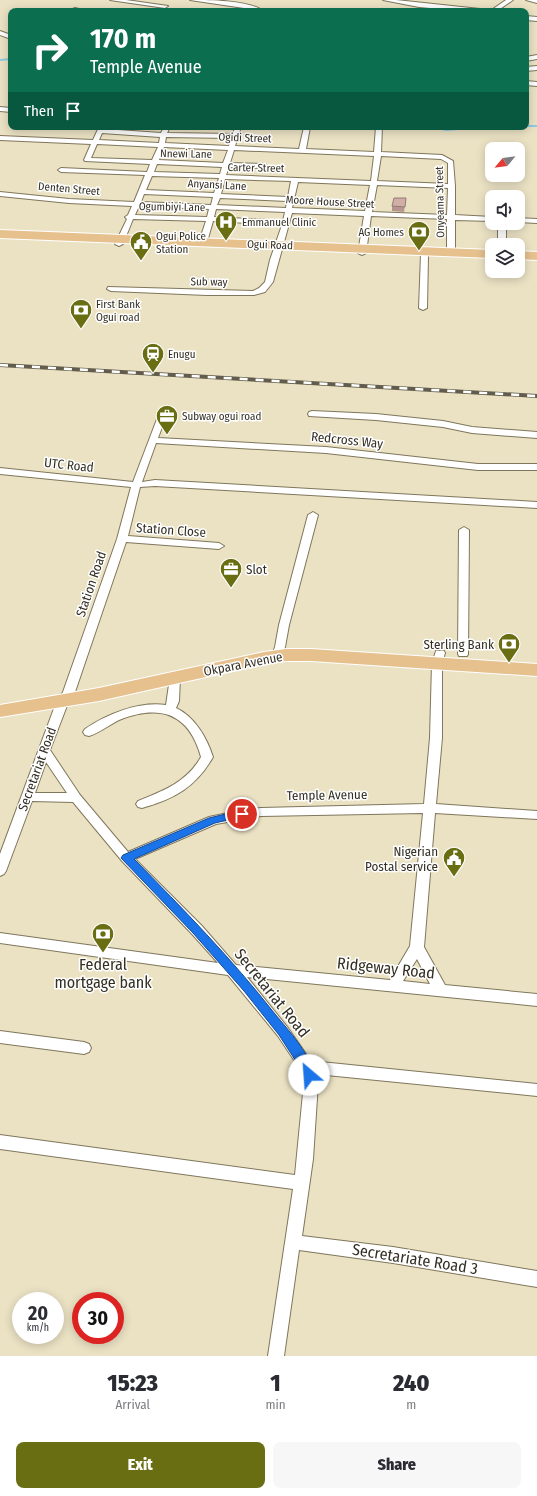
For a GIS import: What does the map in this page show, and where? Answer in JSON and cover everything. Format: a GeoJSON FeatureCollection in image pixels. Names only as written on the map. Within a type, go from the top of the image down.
{"type":"FeatureCollection","features":[{"type":"Feature","properties":{"kind":"main road","name":"Ogui Road"},"geometry":{"type":"LineString","coordinates":[[0,234],[278,248],[485,254]]}},
{"type":"Feature","properties":{"kind":"main road","name":"Ogui Road"},"geometry":{"type":"LineString","coordinates":[[0,239],[203,242],[278,248]]}},
{"type":"Feature","properties":{"kind":"main road","name":"Ogui Road"},"geometry":{"type":"LineString","coordinates":[[362,251],[424,256],[485,258]]}},
{"type":"Feature","properties":{"kind":"main road"},"geometry":{"type":"LineString","coordinates":[[525,255],[537,256]]}},
{"type":"Feature","properties":{"kind":"main road"},"geometry":{"type":"LineString","coordinates":[[525,259],[537,260]]}},
{"type":"Feature","properties":{"kind":"main road","name":"Okpara Avenue"},"geometry":{"type":"LineString","coordinates":[[0,700],[66,697],[175,678],[278,652]]}},
{"type":"Feature","properties":{"kind":"main road","name":"Okpara Avenue"},"geometry":{"type":"LineString","coordinates":[[0,711],[278,652],[311,655],[439,658],[537,670]]}},
{"type":"Feature","properties":{"kind":"main road","name":"Okpara Avenue"},"geometry":{"type":"LineString","coordinates":[[439,658],[463,654],[537,659]]}},
{"type":"Feature","properties":{"kind":"street"},"geometry":{"type":"LineString","coordinates":[[113,0],[165,7]]}},
{"type":"Feature","properties":{"kind":"street"},"geometry":{"type":"LineString","coordinates":[[193,0],[250,8]]}},
{"type":"Feature","properties":{"kind":"street"},"geometry":{"type":"LineString","coordinates":[[386,0],[450,8]]}},
{"type":"Feature","properties":{"kind":"street"},"geometry":{"type":"LineString","coordinates":[[498,8],[510,0]]}},
{"type":"Feature","properties":{"kind":"street"},"geometry":{"type":"LineString","coordinates":[[529,0],[537,1]]}},
{"type":"Feature","properties":{"kind":"street"},"geometry":{"type":"LineString","coordinates":[[430,6],[441,2]]}},
{"type":"Feature","properties":{"kind":"street"},"geometry":{"type":"LineString","coordinates":[[414,8],[419,5]]}},
{"type":"Feature","properties":{"kind":"street"},"geometry":{"type":"LineString","coordinates":[[81,171],[100,130]]}},
{"type":"Feature","properties":{"kind":"street"},"geometry":{"type":"LineString","coordinates":[[111,130],[163,135],[235,136]]}},
{"type":"Feature","properties":{"kind":"street"},"geometry":{"type":"LineString","coordinates":[[120,241],[129,217],[142,192],[162,145],[163,135],[166,130]]}},
{"type":"Feature","properties":{"kind":"street"},"geometry":{"type":"LineString","coordinates":[[203,242],[237,130]]}},
{"type":"Feature","properties":{"kind":"street"},"geometry":{"type":"LineString","coordinates":[[302,151],[306,130]]}},
{"type":"Feature","properties":{"kind":"street"},"geometry":{"type":"LineString","coordinates":[[362,251],[375,183],[379,130]]}},
{"type":"Feature","properties":{"kind":"street","name":"Ogidi Street"},"geometry":{"type":"LineString","coordinates":[[0,138],[442,157]]}},
{"type":"Feature","properties":{"kind":"street","name":"Onyeama Street"},"geometry":{"type":"LineString","coordinates":[[442,157],[451,162],[451,252]]}},
{"type":"Feature","properties":{"kind":"street","name":"Nnewi Lane"},"geometry":{"type":"LineString","coordinates":[[87,160],[265,166]]}},
{"type":"Feature","properties":{"kind":"street","name":"Carter Street"},"geometry":{"type":"LineString","coordinates":[[61,170],[452,186]]}},
{"type":"Feature","properties":{"kind":"street","name":"Sub way"},"geometry":{"type":"LineString","coordinates":[[111,289],[200,293],[254,293],[262,290],[269,282],[286,223],[295,179]]}},
{"type":"Feature","properties":{"kind":"street","name":"Anyansi Lane"},"geometry":{"type":"LineString","coordinates":[[142,192],[216,197],[291,199]]}},
{"type":"Feature","properties":{"kind":"street","name":"Denten Street"},"geometry":{"type":"LineString","coordinates":[[0,194],[69,202],[167,206]]}},
{"type":"Feature","properties":{"kind":"street","name":"Moore House Street"},"geometry":{"type":"LineString","coordinates":[[167,206],[485,219]]}},
{"type":"Feature","properties":{"kind":"street","name":"Ogumbiyi Lane"},"geometry":{"type":"LineString","coordinates":[[129,217],[286,223]]}},
{"type":"Feature","properties":{"kind":"street"},"geometry":{"type":"LineString","coordinates":[[525,220],[537,221]]}},
{"type":"Feature","properties":{"kind":"street"},"geometry":{"type":"LineString","coordinates":[[423,308],[424,256]]}},
{"type":"Feature","properties":{"kind":"street"},"geometry":{"type":"LineString","coordinates":[[312,414],[383,418],[443,424],[472,430],[537,435]]}},
{"type":"Feature","properties":{"kind":"street","name":"Station Road"},"geometry":{"type":"LineString","coordinates":[[66,697],[122,539],[136,485],[161,419]]}},
{"type":"Feature","properties":{"kind":"street","name":"Redcross Way"},"geometry":{"type":"LineString","coordinates":[[153,440],[326,450],[478,467],[537,467]]}},
{"type":"Feature","properties":{"kind":"street","name":"UTC Road"},"geometry":{"type":"LineString","coordinates":[[0,471],[136,485],[169,484],[537,504]]}},
{"type":"Feature","properties":{"kind":"street"},"geometry":{"type":"LineString","coordinates":[[278,652],[313,515]]}},
{"type":"Feature","properties":{"kind":"street"},"geometry":{"type":"LineString","coordinates":[[463,654],[464,530]]}},
{"type":"Feature","properties":{"kind":"street","name":"Station Close"},"geometry":{"type":"LineString","coordinates":[[122,539],[219,546]]}},
{"type":"Feature","properties":{"kind":"street"},"geometry":{"type":"LineString","coordinates":[[394,985],[417,947],[436,738],[439,658]]}},
{"type":"Feature","properties":{"kind":"street"},"geometry":{"type":"LineString","coordinates":[[170,710],[173,701],[175,678]]}},
{"type":"Feature","properties":{"kind":"street","name":"Secretariat Road"},"geometry":{"type":"LineString","coordinates":[[0,871],[44,750],[66,697]]}},
{"type":"Feature","properties":{"kind":"street"},"geometry":{"type":"LineString","coordinates":[[89,732],[98,725],[124,714],[151,709],[170,710],[190,725],[198,735],[207,757],[196,776],[186,784],[142,804]]}},
{"type":"Feature","properties":{"kind":"street","name":"Secretariat Road"},"geometry":{"type":"LineString","coordinates":[[44,750],[76,798],[126,858],[196,930],[248,988],[278,1026],[307,1067],[311,1083],[305,1159],[276,1356]]}},
{"type":"Feature","properties":{"kind":"street"},"geometry":{"type":"LineString","coordinates":[[27,797],[76,798]]}},
{"type":"Feature","properties":{"kind":"street","name":"Temple Avenue"},"geometry":{"type":"LineString","coordinates":[[126,858],[213,820],[261,812],[429,808],[537,815]]}},
{"type":"Feature","properties":{"kind":"street","name":"Ridgeway Road"},"geometry":{"type":"LineString","coordinates":[[0,938],[231,970],[537,1000]]}},
{"type":"Feature","properties":{"kind":"street"},"geometry":{"type":"LineString","coordinates":[[417,947],[441,991]]}},
{"type":"Feature","properties":{"kind":"street"},"geometry":{"type":"LineString","coordinates":[[0,1038],[84,1048]]}},
{"type":"Feature","properties":{"kind":"street"},"geometry":{"type":"LineString","coordinates":[[307,1067],[537,1090]]}},
{"type":"Feature","properties":{"kind":"street"},"geometry":{"type":"LineString","coordinates":[[0,1142],[302,1183]]}},
{"type":"Feature","properties":{"kind":"street","name":"Secretariate Road 3"},"geometry":{"type":"LineString","coordinates":[[292,1242],[393,1255],[537,1279]]}},
{"type":"Feature","properties":{"kind":"building"},"geometry":{"type":"Polygon","coordinates":[[[394,198],[406,198],[405,207],[392,206],[394,198]]]}},
{"type":"Feature","properties":{"kind":"waterway"},"geometry":{"type":"LineString","coordinates":[[0,60],[8,59]]}},
{"type":"Feature","properties":{"kind":"waterway"},"geometry":{"type":"LineString","coordinates":[[529,126],[537,126]]}},
{"type":"Feature","properties":{"kind":"railway"},"geometry":{"type":"LineString","coordinates":[[0,365],[537,396]]}},
{"type":"Feature","properties":{"kind":"place","name":"Emmanuel Clinic"},"geometry":{"type":"Point","coordinates":[226,242]}},
{"type":"Feature","properties":{"kind":"place","name":"AG Homes"},"geometry":{"type":"Point","coordinates":[419,252]}},
{"type":"Feature","properties":{"kind":"place","name":"Ogui Police Station"},"geometry":{"type":"Point","coordinates":[141,262]}},
{"type":"Feature","properties":{"kind":"place","name":"First Bank Ogui road"},"geometry":{"type":"Point","coordinates":[81,330]}},
{"type":"Feature","properties":{"kind":"place","name":"Enugu"},"geometry":{"type":"Point","coordinates":[153,374]}},
{"type":"Feature","properties":{"kind":"place","name":"Subway ogui road"},"geometry":{"type":"Point","coordinates":[167,436]}},
{"type":"Feature","properties":{"kind":"place","name":"Slot"},"geometry":{"type":"Point","coordinates":[231,588]}},
{"type":"Feature","properties":{"kind":"place","name":"Sterling Bank"},"geometry":{"type":"Point","coordinates":[509,664]}},
{"type":"Feature","properties":{"kind":"place","name":"Nigerian Postal service"},"geometry":{"type":"Point","coordinates":[454,878]}},
{"type":"Feature","properties":{"kind":"place","name":"Federal mortgage bank"},"geometry":{"type":"Point","coordinates":[103,954]}},
{"type":"Feature","properties":{"kind":"route"},"geometry":{"type":"LineString","coordinates":[[242,814],[226,816],[213,820],[126,858],[196,930],[248,988],[283,1032],[307,1067],[309,1075]]}}]}
